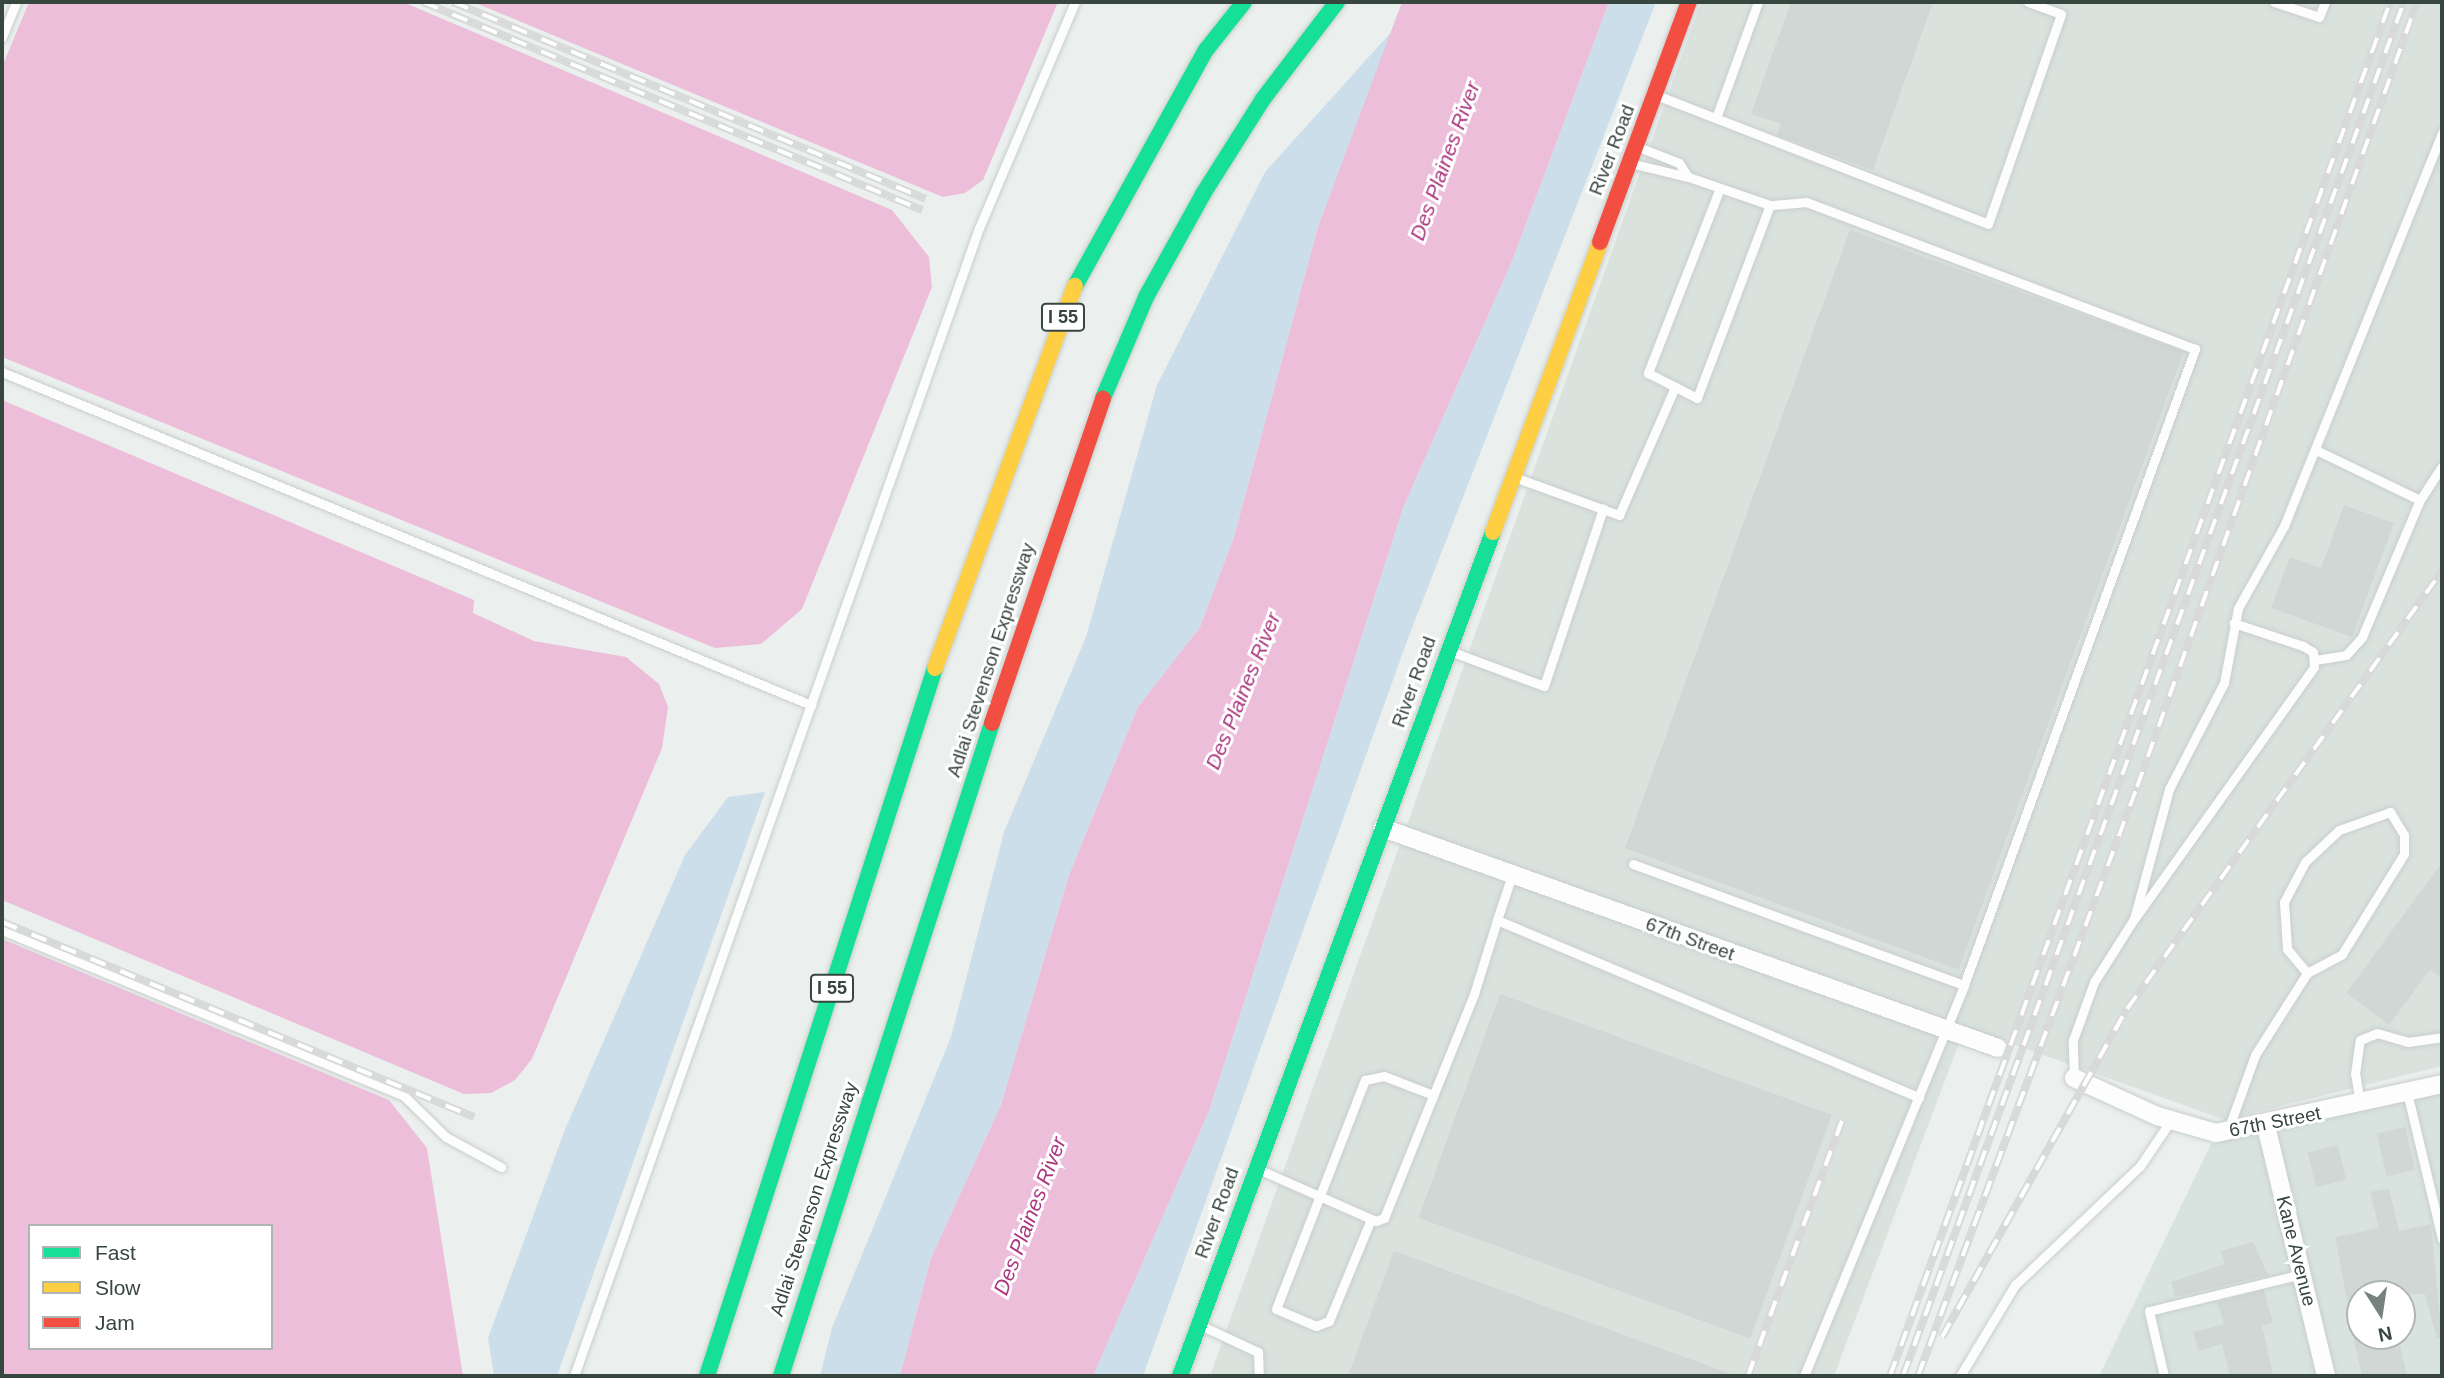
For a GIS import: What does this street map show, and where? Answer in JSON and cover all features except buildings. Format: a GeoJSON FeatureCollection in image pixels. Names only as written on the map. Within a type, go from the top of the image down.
{"type":"FeatureCollection","features":[{"type":"Feature","properties":{"kind":"main road","name":"I 55"},"geometry":{"type":"LineString","coordinates":[[706,1376],[957,600],[1072,293],[1206,50],[1244,2]]}},
{"type":"Feature","properties":{"kind":"main road","name":"Adlai Stevenson Expressway"},"geometry":{"type":"LineString","coordinates":[[780,1376],[1079,456],[1146,297],[1263,99],[1337,2]]}},
{"type":"Feature","properties":{"kind":"main road","name":"River Road"},"geometry":{"type":"LineString","coordinates":[[1180,1376],[1689,2]]}},
{"type":"Feature","properties":{"kind":"street","name":"67th Street"},"geometry":{"type":"LineString","coordinates":[[1383,828],[1998,1048]]}},
{"type":"Feature","properties":{"kind":"street","name":"67th Street"},"geometry":{"type":"LineString","coordinates":[[2074,1078],[2171,1120],[2228,1131],[2266,1126],[2442,1084]]}},
{"type":"Feature","properties":{"kind":"street","name":"Kane Avenue"},"geometry":{"type":"LineString","coordinates":[[2266,1126],[2326,1376]]}},
{"type":"Feature","properties":{"kind":"lane"},"geometry":{"type":"LineString","coordinates":[[2,37],[16,2]]}},
{"type":"Feature","properties":{"kind":"lane"},"geometry":{"type":"LineString","coordinates":[[574,1376],[979,228],[1075,2]]}},
{"type":"Feature","properties":{"kind":"lane"},"geometry":{"type":"LineString","coordinates":[[1716,118],[1758,2]]}},
{"type":"Feature","properties":{"kind":"lane"},"geometry":{"type":"LineString","coordinates":[[1656,94],[1988,223],[2062,14],[2028,2]]}},
{"type":"Feature","properties":{"kind":"lane"},"geometry":{"type":"LineString","coordinates":[[2274,2],[2319,18],[2325,2]]}},
{"type":"Feature","properties":{"kind":"lane"},"geometry":{"type":"LineString","coordinates":[[2134,919],[2169,789],[2224,682],[2234,623],[2316,450],[2442,132]]}},
{"type":"Feature","properties":{"kind":"lane"},"geometry":{"type":"LineString","coordinates":[[1635,146],[1679,163],[1688,177]]}},
{"type":"Feature","properties":{"kind":"lane"},"geometry":{"type":"LineString","coordinates":[[1629,163],[1688,177],[1770,205],[1807,202],[2195,349],[1947,1030],[1804,1376]]}},
{"type":"Feature","properties":{"kind":"lane"},"geometry":{"type":"LineString","coordinates":[[1720,188],[1648,373],[1697,398],[1770,205]]}},
{"type":"Feature","properties":{"kind":"lane"},"geometry":{"type":"LineString","coordinates":[[2,372],[811,705]]}},
{"type":"Feature","properties":{"kind":"lane"},"geometry":{"type":"LineString","coordinates":[[1513,476],[1619,515],[1675,387]]}},
{"type":"Feature","properties":{"kind":"lane"},"geometry":{"type":"LineString","coordinates":[[2316,450],[2420,499]]}},
{"type":"Feature","properties":{"kind":"lane"},"geometry":{"type":"LineString","coordinates":[[2074,1078],[2073,1040],[2094,982],[2134,919],[2315,660],[2346,655],[2362,637],[2420,499],[2442,466]]}},
{"type":"Feature","properties":{"kind":"lane"},"geometry":{"type":"LineString","coordinates":[[1448,650],[1545,686],[1603,509]]}},
{"type":"Feature","properties":{"kind":"lane"},"geometry":{"type":"LineString","coordinates":[[2234,623],[2303,646],[2315,660]]}},
{"type":"Feature","properties":{"kind":"lane"},"geometry":{"type":"LineString","coordinates":[[2228,1131],[2255,1055],[2306,973],[2342,954],[2404,854],[2404,835],[2390,812],[2339,830],[2305,862],[2289,892],[2287,949],[2306,973]]}},
{"type":"Feature","properties":{"kind":"lane"},"geometry":{"type":"LineString","coordinates":[[1633,864],[1964,985]]}},
{"type":"Feature","properties":{"kind":"lane"},"geometry":{"type":"LineString","coordinates":[[1256,1169],[1371,1219],[1384,1218],[1433,1095],[1512,875]]}},
{"type":"Feature","properties":{"kind":"lane"},"geometry":{"type":"LineString","coordinates":[[1497,920],[1919,1097]]}},
{"type":"Feature","properties":{"kind":"lane"},"geometry":{"type":"LineString","coordinates":[[2,930],[404,1096],[446,1137],[501,1167]]}},
{"type":"Feature","properties":{"kind":"lane"},"geometry":{"type":"LineString","coordinates":[[2360,1104],[2355,1074],[2360,1040],[2377,1033],[2408,1042],[2442,1037]]}},
{"type":"Feature","properties":{"kind":"lane"},"geometry":{"type":"LineString","coordinates":[[1371,1219],[1329,1321],[1316,1326],[1284,1316],[1278,1302],[1365,1080],[1384,1076],[1433,1095]]}},
{"type":"Feature","properties":{"kind":"lane"},"geometry":{"type":"LineString","coordinates":[[2407,1092],[2442,1239]]}},
{"type":"Feature","properties":{"kind":"lane"},"geometry":{"type":"LineString","coordinates":[[1960,1376],[2015,1285],[2140,1166],[2171,1120]]}},
{"type":"Feature","properties":{"kind":"lane"},"geometry":{"type":"LineString","coordinates":[[2164,1376],[2148,1311],[2302,1274]]}},
{"type":"Feature","properties":{"kind":"lane"},"geometry":{"type":"LineString","coordinates":[[1199,1324],[1258,1352],[1259,1376]]}},
{"type":"Feature","properties":{"kind":"shaded area"},"geometry":{"type":"Polygon","coordinates":[[[1609,2],[1656,2],[1407,641],[1143,1376],[1093,1376],[1209,1111],[1403,508],[1512,261],[1609,2]]]}},
{"type":"Feature","properties":{"kind":"shaded area"},"geometry":{"type":"Polygon","coordinates":[[[1701,2],[2442,2],[2442,1066],[2225,1120],[1965,1027],[1834,1376],[1210,1376],[1701,2]]]}},
{"type":"Feature","properties":{"kind":"shaded area"},"geometry":{"type":"Polygon","coordinates":[[[1393,30],[1318,227],[1234,537],[1200,627],[1138,707],[1069,875],[1001,1105],[931,1258],[900,1376],[820,1376],[832,1328],[951,1037],[1004,832],[1086,637],[1157,385],[1265,172],[1393,30]]]}},
{"type":"Feature","properties":{"kind":"shaded area"},"geometry":{"type":"Polygon","coordinates":[[[765,792],[557,1376],[494,1376],[488,1338],[566,1127],[685,855],[728,797],[765,792]]]}},
{"type":"Feature","properties":{"kind":"shaded area"},"geometry":{"type":"Polygon","coordinates":[[[2442,1088],[2442,1376],[2099,1376],[2211,1144],[2442,1088]]]}},
{"type":"Feature","properties":{"kind":"water"},"geometry":{"type":"Polygon","coordinates":[[[29,2],[403,2],[892,210],[929,257],[932,287],[802,609],[761,644],[715,648],[2,357],[2,67],[29,2]]]}},
{"type":"Feature","properties":{"kind":"water"},"geometry":{"type":"Polygon","coordinates":[[[473,2],[1058,2],[983,180],[965,193],[943,197],[473,2]]]}},
{"type":"Feature","properties":{"kind":"water","name":"Des Plaines River"},"geometry":{"type":"Polygon","coordinates":[[[1402,2],[1609,2],[1512,261],[1403,508],[1209,1111],[1093,1376],[900,1376],[931,1258],[1001,1105],[1069,875],[1138,707],[1200,627],[1234,537],[1318,227],[1402,2]]]}},
{"type":"Feature","properties":{"kind":"water"},"geometry":{"type":"Polygon","coordinates":[[[2,400],[474,600],[473,613],[534,641],[626,657],[659,684],[668,707],[662,748],[532,1059],[515,1080],[491,1093],[464,1094],[2,900],[2,400]]]}},
{"type":"Feature","properties":{"kind":"water"},"geometry":{"type":"Polygon","coordinates":[[[2,939],[389,1100],[427,1148],[463,1376],[2,1376],[2,939]]]}},
{"type":"Feature","properties":{"kind":"railway"},"geometry":{"type":"LineString","coordinates":[[423,2],[922,210]]}},
{"type":"Feature","properties":{"kind":"railway"},"geometry":{"type":"LineString","coordinates":[[453,2],[926,199]]}},
{"type":"Feature","properties":{"kind":"railway"},"geometry":{"type":"LineString","coordinates":[[1890,1376],[2390,2]]}},
{"type":"Feature","properties":{"kind":"railway"},"geometry":{"type":"LineString","coordinates":[[1903,1376],[2404,2]]}},
{"type":"Feature","properties":{"kind":"railway"},"geometry":{"type":"LineString","coordinates":[[1918,1376],[2137,787],[2417,2]]}},
{"type":"Feature","properties":{"kind":"railway"},"geometry":{"type":"LineString","coordinates":[[1942,1337],[2127,1009],[2442,571]]}},
{"type":"Feature","properties":{"kind":"railway"},"geometry":{"type":"LineString","coordinates":[[2,922],[474,1117]]}},
{"type":"Feature","properties":{"kind":"railway"},"geometry":{"type":"LineString","coordinates":[[1748,1376],[1842,1120]]}},
{"type":"Feature","properties":{"kind":"traffic: fast"},"geometry":{"type":"LineString","coordinates":[[1075,286],[1206,50],[1244,2]]}},
{"type":"Feature","properties":{"kind":"traffic: fast"},"geometry":{"type":"LineString","coordinates":[[1103,398],[1146,297],[1203,194],[1263,99],[1337,2]]}},
{"type":"Feature","properties":{"kind":"traffic: fast"},"geometry":{"type":"LineString","coordinates":[[1180,1376],[1493,532]]}},
{"type":"Feature","properties":{"kind":"traffic: fast"},"geometry":{"type":"LineString","coordinates":[[707,1376],[935,668]]}},
{"type":"Feature","properties":{"kind":"traffic: fast"},"geometry":{"type":"LineString","coordinates":[[781,1376],[992,723]]}},
{"type":"Feature","properties":{"kind":"traffic: slow"},"geometry":{"type":"LineString","coordinates":[[1493,532],[1600,242]]}},
{"type":"Feature","properties":{"kind":"traffic: slow"},"geometry":{"type":"LineString","coordinates":[[935,668],[1075,286]]}},
{"type":"Feature","properties":{"kind":"traffic: jam"},"geometry":{"type":"LineString","coordinates":[[1600,242],[1689,2]]}},
{"type":"Feature","properties":{"kind":"traffic: jam"},"geometry":{"type":"LineString","coordinates":[[992,723],[1103,398]]}}]}
